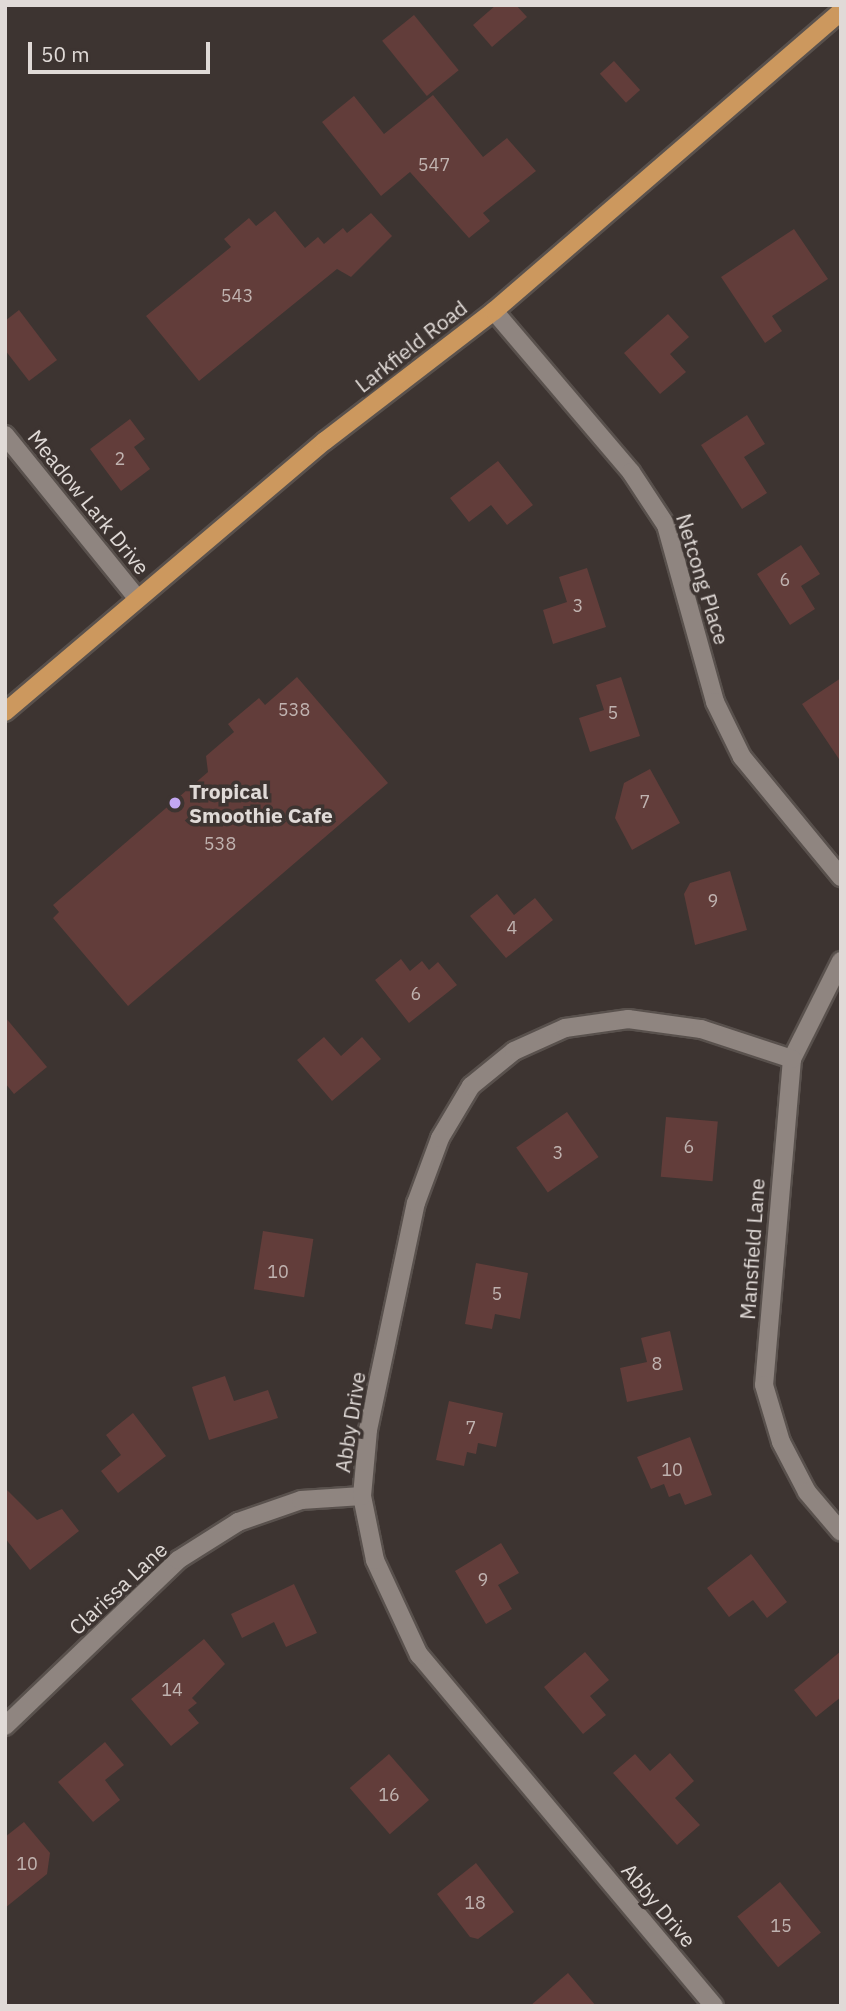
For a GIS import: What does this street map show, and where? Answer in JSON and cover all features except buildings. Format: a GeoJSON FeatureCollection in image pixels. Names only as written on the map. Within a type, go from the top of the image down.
{"type":"FeatureCollection","features":[{"type":"Feature","properties":{"kind":"main road","name":"Larkfield Road"},"geometry":{"type":"LineString","coordinates":[[5,712],[137,598],[494,311],[841,12]]}},
{"type":"Feature","properties":{"kind":"street","name":"Netcong Place"},"geometry":{"type":"LineString","coordinates":[[494,311],[631,472],[666,525],[715,702],[742,757],[841,877]]}},
{"type":"Feature","properties":{"kind":"street","name":"Meadow Lark Drive"},"geometry":{"type":"LineString","coordinates":[[5,435],[137,598]]}},
{"type":"Feature","properties":{"kind":"street","name":"Mansfield Lane"},"geometry":{"type":"LineString","coordinates":[[841,961],[792,1059],[764,1385],[781,1442],[807,1492],[841,1531]]}},
{"type":"Feature","properties":{"kind":"street","name":"Abby Drive"},"geometry":{"type":"LineString","coordinates":[[714,2006],[419,1656],[375,1560],[362,1496],[368,1430],[416,1203],[440,1138],[471,1086],[514,1051],[565,1028],[628,1019],[701,1029],[792,1059]]}},
{"type":"Feature","properties":{"kind":"street","name":"Clarissa Lane"},"geometry":{"type":"LineString","coordinates":[[5,1726],[178,1560],[238,1522],[302,1500],[362,1496]]}},
{"type":"Feature","properties":{"kind":"place","name":"Tropical Smoothie Cafe"},"geometry":{"type":"Point","coordinates":[175,803]}}]}
